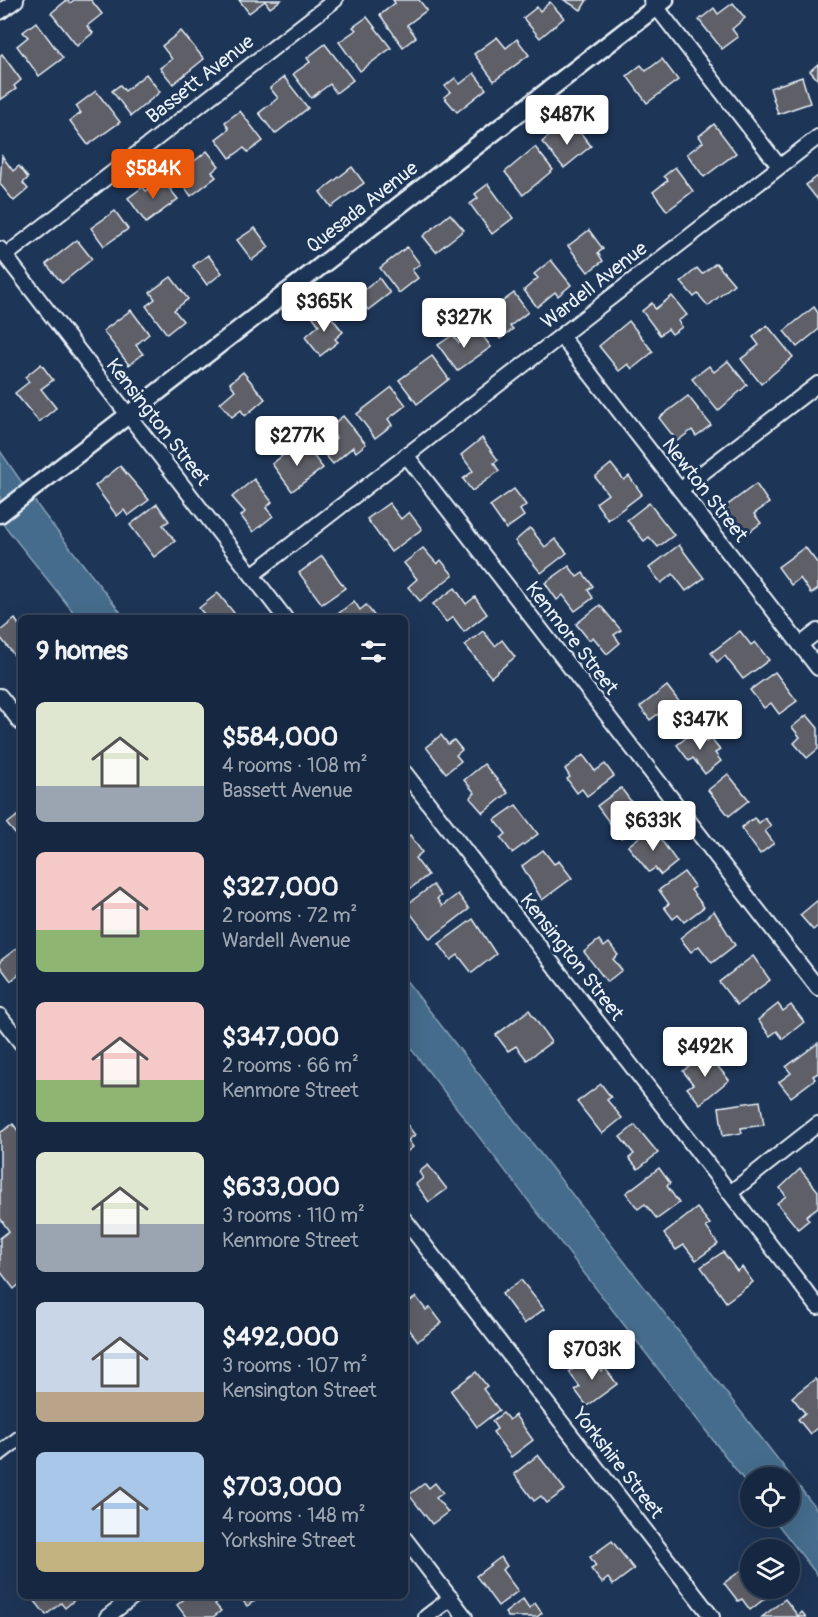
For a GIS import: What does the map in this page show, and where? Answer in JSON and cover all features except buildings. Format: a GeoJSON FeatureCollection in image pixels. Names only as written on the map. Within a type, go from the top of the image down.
{"type":"FeatureCollection","features":[{"type":"Feature","properties":{"kind":"street"},"geometry":{"type":"LineString","coordinates":[[0,12],[15,0]]}},
{"type":"Feature","properties":{"kind":"street","name":"Bassett Avenue"},"geometry":{"type":"LineString","coordinates":[[2,253],[335,0]]}},
{"type":"Feature","properties":{"kind":"street"},"geometry":{"type":"LineString","coordinates":[[657,2],[779,166]]}},
{"type":"Feature","properties":{"kind":"street","name":"Quesada Avenue"},"geometry":{"type":"LineString","coordinates":[[0,514],[657,2]]}},
{"type":"Feature","properties":{"kind":"street","name":"Wardell Avenue"},"geometry":{"type":"LineString","coordinates":[[252,575],[818,137]]}},
{"type":"Feature","properties":{"kind":"street","name":"Kensington Street"},"geometry":{"type":"LineString","coordinates":[[2,253],[283,615]]}},
{"type":"Feature","properties":{"kind":"street","name":"Newton Street"},"geometry":{"type":"LineString","coordinates":[[561,336],[818,668]]}},
{"type":"Feature","properties":{"kind":"street"},"geometry":{"type":"LineString","coordinates":[[680,490],[818,384]]}},
{"type":"Feature","properties":{"kind":"street","name":"Kenmore Street"},"geometry":{"type":"LineString","coordinates":[[406,455],[818,988]]}},
{"type":"Feature","properties":{"kind":"street"},"geometry":{"type":"LineString","coordinates":[[800,645],[818,630]]}},
{"type":"Feature","properties":{"kind":"street"},"geometry":{"type":"LineString","coordinates":[[0,696],[18,719]]}},
{"type":"Feature","properties":{"kind":"street","name":"Kensington Street"},"geometry":{"type":"LineString","coordinates":[[408,777],[818,1307]]}},
{"type":"Feature","properties":{"kind":"street"},"geometry":{"type":"LineString","coordinates":[[0,1016],[18,1039]]}},
{"type":"Feature","properties":{"kind":"street"},"geometry":{"type":"LineString","coordinates":[[730,1193],[818,1125]]}},
{"type":"Feature","properties":{"kind":"street","name":"Yorkshire Street"},"geometry":{"type":"LineString","coordinates":[[408,1224],[712,1617]]}},
{"type":"Feature","properties":{"kind":"street"},"geometry":{"type":"LineString","coordinates":[[0,1453],[18,1439]]}},
{"type":"Feature","properties":{"kind":"street"},"geometry":{"type":"LineString","coordinates":[[408,1543],[465,1617]]}},
{"type":"Feature","properties":{"kind":"street"},"geometry":{"type":"LineString","coordinates":[[426,1617],[451,1598]]}},
{"type":"Feature","properties":{"kind":"street"},"geometry":{"type":"LineString","coordinates":[[107,1617],[130,1599]]}},
{"type":"Feature","properties":{"kind":"water"},"geometry":{"type":"Polygon","coordinates":[[[0,451],[43,513],[123,615],[76,615],[0,520],[0,451]]]}},
{"type":"Feature","properties":{"kind":"water"},"geometry":{"type":"Polygon","coordinates":[[[408,983],[784,1467],[740,1467],[740,1475],[408,1045],[408,983]]]}},
{"type":"Feature","properties":{"kind":"water"},"geometry":{"type":"Polygon","coordinates":[[[800,1488],[818,1511],[818,1576],[800,1553],[800,1539],[789,1539],[780,1527],[800,1527],[800,1488]]]}}]}
